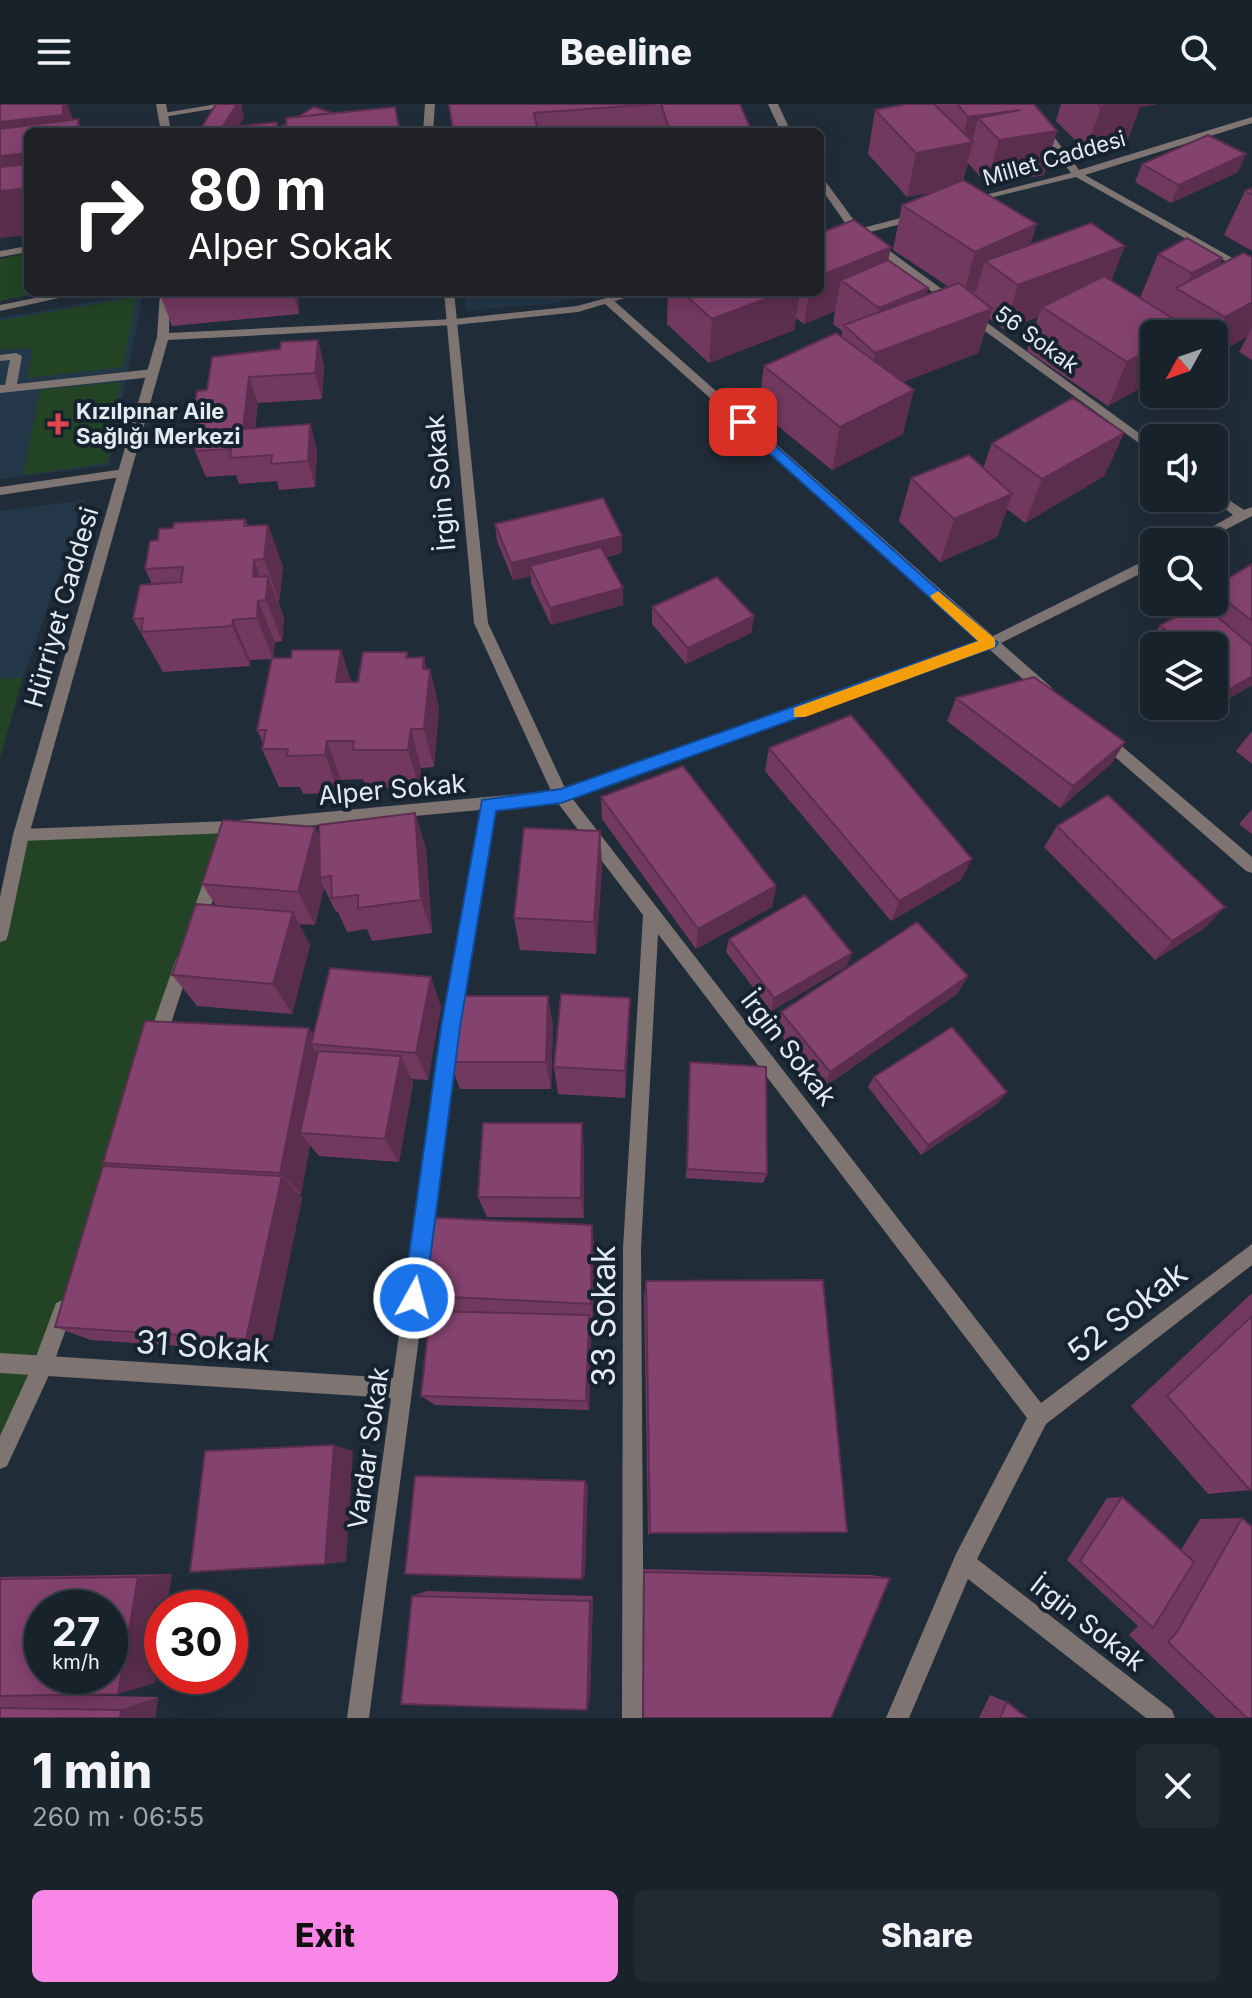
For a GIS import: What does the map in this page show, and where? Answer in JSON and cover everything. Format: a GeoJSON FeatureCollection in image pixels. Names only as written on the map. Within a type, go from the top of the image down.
{"type":"FeatureCollection","features":[{"type":"Feature","properties":{"kind":"street"},"geometry":{"type":"LineString","coordinates":[[162,109],[238,104]]}},
{"type":"Feature","properties":{"kind":"street"},"geometry":{"type":"LineString","coordinates":[[428,128],[430,104]]}},
{"type":"Feature","properties":{"kind":"street"},"geometry":{"type":"LineString","coordinates":[[773,104],[784,128]]}},
{"type":"Feature","properties":{"kind":"street"},"geometry":{"type":"LineString","coordinates":[[1024,104],[1077,174],[1252,273]]}},
{"type":"Feature","properties":{"kind":"street","name":"Millet Caddesi"},"geometry":{"type":"LineString","coordinates":[[960,205],[1077,174],[1252,120]]}},
{"type":"Feature","properties":{"kind":"street","name":"56 Sokak"},"geometry":{"type":"LineString","coordinates":[[824,186],[857,232],[1140,440]]}},
{"type":"Feature","properties":{"kind":"street"},"geometry":{"type":"LineString","coordinates":[[824,241],[931,213]]}},
{"type":"Feature","properties":{"kind":"street"},"geometry":{"type":"LineString","coordinates":[[0,254],[24,250]]}},
{"type":"Feature","properties":{"kind":"street"},"geometry":{"type":"LineString","coordinates":[[0,308],[61,296]]}},
{"type":"Feature","properties":{"kind":"street","name":"Hürriyet Caddesi"},"geometry":{"type":"LineString","coordinates":[[0,935],[21,835],[163,337],[165,296]]}},
{"type":"Feature","properties":{"kind":"street","name":"İrgin Sokak"},"geometry":{"type":"LineString","coordinates":[[450,296],[481,623],[561,796],[1039,1417]]}},
{"type":"Feature","properties":{"kind":"street"},"geometry":{"type":"LineString","coordinates":[[163,337],[454,322],[578,309],[626,296]]}},
{"type":"Feature","properties":{"kind":"street"},"geometry":{"type":"LineString","coordinates":[[608,301],[1061,704]]}},
{"type":"Feature","properties":{"kind":"street"},"geometry":{"type":"LineString","coordinates":[[0,358],[16,356],[7,380]]}},
{"type":"Feature","properties":{"kind":"street"},"geometry":{"type":"LineString","coordinates":[[0,368],[7,380]]}},
{"type":"Feature","properties":{"kind":"street"},"geometry":{"type":"LineString","coordinates":[[7,380],[153,373]]}},
{"type":"Feature","properties":{"kind":"street"},"geometry":{"type":"LineString","coordinates":[[0,491],[124,473]]}},
{"type":"Feature","properties":{"kind":"street"},"geometry":{"type":"LineString","coordinates":[[1228,502],[1248,513]]}},
{"type":"Feature","properties":{"kind":"street"},"geometry":{"type":"LineString","coordinates":[[1219,528],[1248,513]]}},
{"type":"Feature","properties":{"kind":"street","name":"Alper Sokak"},"geometry":{"type":"LineString","coordinates":[[21,835],[225,842],[561,796],[990,643],[1140,568]]}},
{"type":"Feature","properties":{"kind":"street"},"geometry":{"type":"LineString","coordinates":[[1097,734],[1252,866]]}},
{"type":"Feature","properties":{"kind":"street","name":"Vardar Sokak"},"geometry":{"type":"LineString","coordinates":[[358,1718],[450,1027],[488,805]]}},
{"type":"Feature","properties":{"kind":"street"},"geometry":{"type":"LineString","coordinates":[[147,1067],[225,842]]}},
{"type":"Feature","properties":{"kind":"street","name":"33 Sokak"},"geometry":{"type":"LineString","coordinates":[[633,1718],[632,1248],[651,915]]}},
{"type":"Feature","properties":{"kind":"street","name":"52 Sokak"},"geometry":{"type":"LineString","coordinates":[[1039,1417],[1252,1253]]}},
{"type":"Feature","properties":{"kind":"street"},"geometry":{"type":"LineString","coordinates":[[0,1459],[43,1366],[69,1291]]}},
{"type":"Feature","properties":{"kind":"street","name":"31 Sokak"},"geometry":{"type":"LineString","coordinates":[[0,1363],[402,1389]]}},
{"type":"Feature","properties":{"kind":"street"},"geometry":{"type":"LineString","coordinates":[[897,1718],[964,1562],[1039,1417]]}},
{"type":"Feature","properties":{"kind":"street","name":"İrgin Sokak"},"geometry":{"type":"LineString","coordinates":[[964,1562],[1164,1718]]}},
{"type":"Feature","properties":{"kind":"shaded area","name":"Kızılpınar Aile Sağlığı Merkezi"},"geometry":{"type":"Polygon","coordinates":[[[126,296],[142,296],[109,465],[0,479],[0,318],[126,296]]]}},
{"type":"Feature","properties":{"kind":"shaded area"},"geometry":{"type":"Polygon","coordinates":[[[465,296],[582,296],[551,304],[467,310],[465,296]]]}},
{"type":"Feature","properties":{"kind":"shaded area"},"geometry":{"type":"Polygon","coordinates":[[[86,500],[23,677],[0,679],[0,511],[86,500]]]}},
{"type":"Feature","properties":{"kind":"green space"},"geometry":{"type":"Polygon","coordinates":[[[24,254],[24,296],[0,301],[0,259],[24,254]]]}},
{"type":"Feature","properties":{"kind":"green space"},"geometry":{"type":"Polygon","coordinates":[[[136,297],[123,367],[27,378],[33,348],[0,350],[0,321],[136,297]]]}},
{"type":"Feature","properties":{"kind":"green space"},"geometry":{"type":"Polygon","coordinates":[[[121,382],[107,463],[23,475],[40,390],[121,382]]]}},
{"type":"Feature","properties":{"kind":"green space"},"geometry":{"type":"Polygon","coordinates":[[[23,677],[0,759],[0,679],[23,677]]]}},
{"type":"Feature","properties":{"kind":"green space"},"geometry":{"type":"Polygon","coordinates":[[[230,827],[43,1366],[0,1459],[0,935],[21,835],[230,827]]]}},
{"type":"Feature","properties":{"kind":"building"},"geometry":{"type":"Polygon","coordinates":[[[0,104],[63,104],[63,115],[0,122],[0,104]]]}},
{"type":"Feature","properties":{"kind":"building"},"geometry":{"type":"Polygon","coordinates":[[[216,104],[237,104],[222,128],[201,128],[216,104]]]}},
{"type":"Feature","properties":{"kind":"building"},"geometry":{"type":"Polygon","coordinates":[[[449,104],[655,104],[534,113],[537,128],[452,128],[449,104]]]}},
{"type":"Feature","properties":{"kind":"building"},"geometry":{"type":"Polygon","coordinates":[[[661,104],[740,104],[750,127],[734,128],[669,128],[661,104]]]}},
{"type":"Feature","properties":{"kind":"building"},"geometry":{"type":"Polygon","coordinates":[[[907,104],[934,104],[973,142],[916,153],[875,110],[907,104]]]}},
{"type":"Feature","properties":{"kind":"building"},"geometry":{"type":"Polygon","coordinates":[[[957,104],[1034,104],[1057,131],[999,140],[978,118],[1020,110],[968,117],[957,104]]]}},
{"type":"Feature","properties":{"kind":"building"},"geometry":{"type":"Polygon","coordinates":[[[314,107],[332,113],[297,117],[314,107]]]}},
{"type":"Feature","properties":{"kind":"building"},"geometry":{"type":"Polygon","coordinates":[[[395,107],[399,128],[287,128],[286,118],[395,107]]]}},
{"type":"Feature","properties":{"kind":"building"},"geometry":{"type":"Polygon","coordinates":[[[78,119],[79,128],[24,128],[24,153],[0,156],[0,129],[78,119]]]}},
{"type":"Feature","properties":{"kind":"building"},"geometry":{"type":"Polygon","coordinates":[[[277,122],[278,128],[219,128],[277,122]]]}},
{"type":"Feature","properties":{"kind":"building"},"geometry":{"type":"Polygon","coordinates":[[[1208,135],[1246,154],[1179,185],[1142,164],[1208,135]]]}},
{"type":"Feature","properties":{"kind":"building"},"geometry":{"type":"Polygon","coordinates":[[[24,164],[24,188],[0,191],[0,167],[24,164]]]}},
{"type":"Feature","properties":{"kind":"building"},"geometry":{"type":"Polygon","coordinates":[[[963,180],[1037,224],[975,252],[902,205],[963,180]]]}},
{"type":"Feature","properties":{"kind":"building"},"geometry":{"type":"Polygon","coordinates":[[[854,220],[891,247],[824,274],[824,231],[854,220]]]}},
{"type":"Feature","properties":{"kind":"building"},"geometry":{"type":"Polygon","coordinates":[[[1091,223],[1125,246],[1018,285],[985,261],[1091,223]]]}},
{"type":"Feature","properties":{"kind":"building"},"geometry":{"type":"Polygon","coordinates":[[[1187,238],[1222,258],[1192,273],[1158,254],[1187,238]]]}},
{"type":"Feature","properties":{"kind":"building"},"geometry":{"type":"Polygon","coordinates":[[[1243,253],[1252,257],[1252,302],[1225,317],[1176,288],[1243,253]]]}},
{"type":"Feature","properties":{"kind":"building"},"geometry":{"type":"Polygon","coordinates":[[[888,260],[928,288],[879,308],[841,280],[888,260]]]}},
{"type":"Feature","properties":{"kind":"building"},"geometry":{"type":"Polygon","coordinates":[[[1104,276],[1175,320],[1140,320],[1140,355],[1127,362],[1042,307],[1104,276]]]}},
{"type":"Feature","properties":{"kind":"building"},"geometry":{"type":"Polygon","coordinates":[[[959,283],[992,309],[875,353],[844,325],[959,283]]]}},
{"type":"Feature","properties":{"kind":"building"},"geometry":{"type":"Polygon","coordinates":[[[686,296],[772,296],[712,319],[686,296]]]}},
{"type":"Feature","properties":{"kind":"building"},"geometry":{"type":"Polygon","coordinates":[[[836,333],[914,390],[840,427],[764,366],[836,333]]]}},
{"type":"Feature","properties":{"kind":"building"},"geometry":{"type":"Polygon","coordinates":[[[318,340],[315,373],[249,377],[243,429],[310,424],[308,461],[271,464],[272,455],[230,458],[231,449],[195,451],[200,415],[193,415],[197,391],[207,390],[212,357],[280,349],[281,342],[318,340]]]}},
{"type":"Feature","properties":{"kind":"building"},"geometry":{"type":"Polygon","coordinates":[[[1073,398],[1124,433],[1042,479],[992,443],[1073,398]]]}},
{"type":"Feature","properties":{"kind":"building"},"geometry":{"type":"Polygon","coordinates":[[[969,455],[1012,494],[954,519],[911,478],[969,455]]]}},
{"type":"Feature","properties":{"kind":"building"},"geometry":{"type":"Polygon","coordinates":[[[603,498],[622,536],[511,563],[495,524],[603,498]]]}},
{"type":"Feature","properties":{"kind":"building"},"geometry":{"type":"Polygon","coordinates":[[[245,519],[244,526],[268,525],[264,559],[254,560],[253,577],[268,576],[266,600],[258,601],[257,618],[233,620],[232,626],[141,632],[143,618],[133,619],[140,585],[181,582],[183,567],[145,569],[150,541],[158,540],[159,529],[173,528],[174,523],[245,519]]]}},
{"type":"Feature","properties":{"kind":"building"},"geometry":{"type":"Polygon","coordinates":[[[601,547],[623,588],[550,608],[530,566],[601,547]]]}},
{"type":"Feature","properties":{"kind":"building"},"geometry":{"type":"Polygon","coordinates":[[[1252,564],[1252,621],[1228,602],[1228,579],[1252,564]]]}},
{"type":"Feature","properties":{"kind":"building"},"geometry":{"type":"Polygon","coordinates":[[[717,577],[754,616],[688,648],[652,607],[717,577]]]}},
{"type":"Feature","properties":{"kind":"building"},"geometry":{"type":"Polygon","coordinates":[[[1178,616],[1216,616],[1252,646],[1252,676],[1230,689],[1228,687],[1228,632],[1168,632],[1160,625],[1178,616]]]}},
{"type":"Feature","properties":{"kind":"building"},"geometry":{"type":"Polygon","coordinates":[[[292,650],[341,650],[336,682],[358,682],[363,652],[407,652],[406,658],[424,657],[423,669],[430,669],[424,729],[411,729],[408,750],[353,750],[354,741],[327,741],[325,755],[287,756],[288,749],[262,749],[266,730],[257,730],[272,658],[291,658],[292,650]]]}},
{"type":"Feature","properties":{"kind":"building"},"geometry":{"type":"Polygon","coordinates":[[[1034,677],[1125,742],[1073,786],[956,698],[1034,677]]]}},
{"type":"Feature","properties":{"kind":"building"},"geometry":{"type":"Polygon","coordinates":[[[851,715],[972,859],[899,901],[769,748],[851,715]]]}},
{"type":"Feature","properties":{"kind":"building"},"geometry":{"type":"Polygon","coordinates":[[[683,766],[776,886],[698,929],[601,797],[683,766]]]}},
{"type":"Feature","properties":{"kind":"building"},"geometry":{"type":"Polygon","coordinates":[[[1108,795],[1225,907],[1172,941],[1057,826],[1108,795]]]}},
{"type":"Feature","properties":{"kind":"building"},"geometry":{"type":"Polygon","coordinates":[[[415,813],[421,900],[358,908],[358,895],[332,898],[331,876],[320,878],[319,825],[415,813]]]}},
{"type":"Feature","properties":{"kind":"building"},"geometry":{"type":"Polygon","coordinates":[[[223,820],[315,827],[298,892],[202,884],[223,820]]]}},
{"type":"Feature","properties":{"kind":"building"},"geometry":{"type":"Polygon","coordinates":[[[524,828],[600,831],[594,922],[514,918],[524,828]]]}},
{"type":"Feature","properties":{"kind":"building"},"geometry":{"type":"Polygon","coordinates":[[[805,895],[852,953],[774,998],[729,939],[805,895]]]}},
{"type":"Feature","properties":{"kind":"building"},"geometry":{"type":"Polygon","coordinates":[[[196,904],[293,912],[273,984],[172,975],[196,904]]]}},
{"type":"Feature","properties":{"kind":"building"},"geometry":{"type":"Polygon","coordinates":[[[917,922],[968,976],[830,1072],[781,1012],[917,922]]]}},
{"type":"Feature","properties":{"kind":"building"},"geometry":{"type":"Polygon","coordinates":[[[330,968],[431,977],[416,1053],[311,1044],[330,968]]]}},
{"type":"Feature","properties":{"kind":"building"},"geometry":{"type":"Polygon","coordinates":[[[561,994],[630,998],[625,1071],[554,1067],[561,994]]]}},
{"type":"Feature","properties":{"kind":"building"},"geometry":{"type":"Polygon","coordinates":[[[455,996],[548,996],[546,1062],[450,1062],[455,996]]]}},
{"type":"Feature","properties":{"kind":"building"},"geometry":{"type":"Polygon","coordinates":[[[145,1021],[309,1028],[280,1173],[103,1163],[145,1021]]]}},
{"type":"Feature","properties":{"kind":"building"},"geometry":{"type":"Polygon","coordinates":[[[952,1027],[1007,1092],[928,1145],[874,1077],[952,1027]]]}},
{"type":"Feature","properties":{"kind":"building"},"geometry":{"type":"Polygon","coordinates":[[[318,1051],[401,1056],[385,1139],[300,1133],[318,1051]]]}},
{"type":"Feature","properties":{"kind":"building"},"geometry":{"type":"Polygon","coordinates":[[[690,1062],[766,1067],[767,1174],[687,1169],[690,1062]]]}},
{"type":"Feature","properties":{"kind":"building"},"geometry":{"type":"Polygon","coordinates":[[[483,1123],[582,1123],[581,1198],[478,1197],[483,1123]]]}},
{"type":"Feature","properties":{"kind":"building"},"geometry":{"type":"Polygon","coordinates":[[[103,1166],[282,1176],[246,1339],[55,1327],[103,1166]]]}},
{"type":"Feature","properties":{"kind":"building"},"geometry":{"type":"Polygon","coordinates":[[[421,1217],[592,1225],[591,1304],[413,1295],[421,1217]]]}},
{"type":"Feature","properties":{"kind":"building"},"geometry":{"type":"Polygon","coordinates":[[[823,1280],[847,1532],[650,1533],[646,1281],[823,1280]]]}},
{"type":"Feature","properties":{"kind":"building"},"geometry":{"type":"Polygon","coordinates":[[[430,1311],[589,1315],[586,1401],[421,1396],[430,1311]]]}},
{"type":"Feature","properties":{"kind":"building"},"geometry":{"type":"Polygon","coordinates":[[[1252,1316],[1252,1489],[1250,1490],[1167,1396],[1252,1316]]]}},
{"type":"Feature","properties":{"kind":"building"},"geometry":{"type":"Polygon","coordinates":[[[334,1445],[325,1564],[190,1572],[205,1451],[334,1445]]]}},
{"type":"Feature","properties":{"kind":"building"},"geometry":{"type":"Polygon","coordinates":[[[415,1476],[585,1481],[582,1579],[405,1574],[415,1476]]]}},
{"type":"Feature","properties":{"kind":"building"},"geometry":{"type":"Polygon","coordinates":[[[1122,1497],[1194,1562],[1153,1628],[1080,1561],[1122,1497]]]}},
{"type":"Feature","properties":{"kind":"building"},"geometry":{"type":"Polygon","coordinates":[[[1242,1518],[1252,1527],[1252,1718],[1247,1718],[1168,1642],[1177,1632],[1242,1518]]]}},
{"type":"Feature","properties":{"kind":"building"},"geometry":{"type":"Polygon","coordinates":[[[644,1572],[890,1578],[831,1718],[643,1718],[644,1572]]]}},
{"type":"Feature","properties":{"kind":"building"},"geometry":{"type":"Polygon","coordinates":[[[138,1577],[128,1636],[128,1590],[24,1590],[24,1694],[118,1694],[0,1696],[0,1579],[138,1577]]]}},
{"type":"Feature","properties":{"kind":"building"},"geometry":{"type":"Polygon","coordinates":[[[412,1596],[590,1601],[587,1710],[401,1704],[412,1596]]]}},
{"type":"Feature","properties":{"kind":"building"},"geometry":{"type":"Polygon","coordinates":[[[1007,1702],[1027,1718],[1000,1718],[1007,1702]]]}},
{"type":"Feature","properties":{"kind":"building"},"geometry":{"type":"Polygon","coordinates":[[[0,1708],[121,1710],[120,1718],[0,1718],[0,1708]]]}},
{"type":"Feature","properties":{"kind":"slow traffic"},"geometry":{"type":"LineString","coordinates":[[800,712],[990,643],[938,596]]}},
{"type":"Feature","properties":{"kind":"place","name":"Kızılpınar Aile Sağlığı Merkezi"},"geometry":{"type":"Point","coordinates":[58,424]}},
{"type":"Feature","properties":{"kind":"route"},"geometry":{"type":"LineString","coordinates":[[414,1298],[450,1027],[488,805],[561,796],[990,643],[743,422]]}}]}
